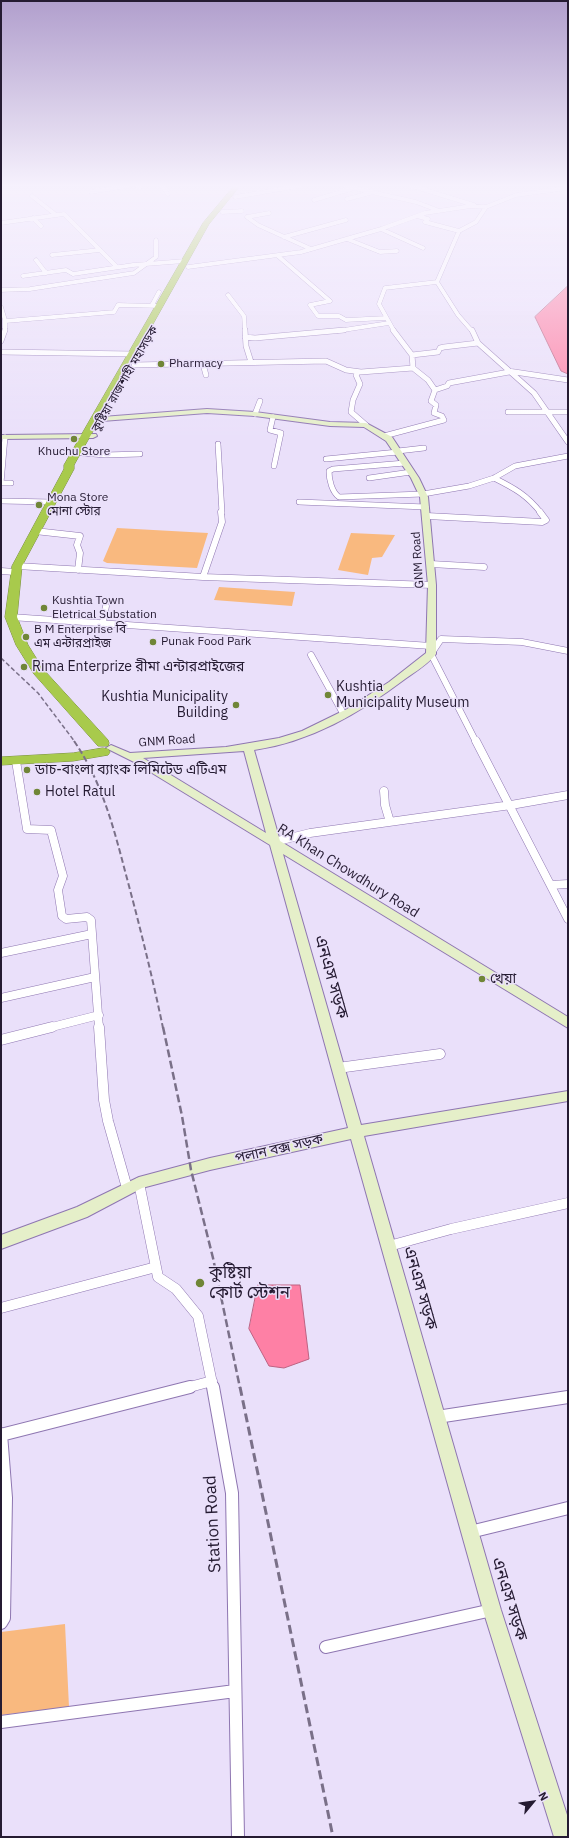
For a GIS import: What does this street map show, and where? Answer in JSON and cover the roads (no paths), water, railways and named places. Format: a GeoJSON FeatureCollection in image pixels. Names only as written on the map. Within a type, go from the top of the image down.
{"type":"FeatureCollection","features":[{"type":"Feature","properties":{"kind":"highway","name":"কুষ্টিয়া রাজশাহী মহাসড়ক"},"geometry":{"type":"LineString","coordinates":[[69,469],[75,465],[82,453],[89,436],[182,272]]}},
{"type":"Feature","properties":{"kind":"highway","name":"কুষ্টিয়া রাজশাহী মহাসড়ক"},"geometry":{"type":"LineString","coordinates":[[157,317],[156,306],[177,282]]}},
{"type":"Feature","properties":{"kind":"highway","name":"কুষ্টিয়া রাজশাহী মহাসড়ক"},"geometry":{"type":"LineString","coordinates":[[104,748],[68,702],[38,671],[22,646],[11,617],[16,569],[69,469],[68,465],[102,419],[133,360]]}},
{"type":"Feature","properties":{"kind":"highway"},"geometry":{"type":"LineString","coordinates":[[1,756],[83,756],[104,748]]}},
{"type":"Feature","properties":{"kind":"highway"},"geometry":{"type":"LineString","coordinates":[[1,761],[16,761],[38,757]]}},
{"type":"Feature","properties":{"kind":"street"},"geometry":{"type":"LineString","coordinates":[[23,276],[54,272]]}},
{"type":"Feature","properties":{"kind":"street"},"geometry":{"type":"LineString","coordinates":[[69,272],[72,274],[86,272]]}},
{"type":"Feature","properties":{"kind":"street"},"geometry":{"type":"LineString","coordinates":[[1,290],[30,289],[134,274],[137,272]]}},
{"type":"Feature","properties":{"kind":"street"},"geometry":{"type":"LineString","coordinates":[[296,272],[330,301],[310,305],[318,316],[340,316],[346,320],[386,318]]}},
{"type":"Feature","properties":{"kind":"street"},"geometry":{"type":"LineString","coordinates":[[437,282],[441,272]]}},
{"type":"Feature","properties":{"kind":"street"},"geometry":{"type":"LineString","coordinates":[[413,368],[412,355],[389,323],[379,303],[384,289],[437,282]]}},
{"type":"Feature","properties":{"kind":"street"},"geometry":{"type":"LineString","coordinates":[[437,282],[458,315],[471,328],[478,343],[508,372],[534,393],[568,442]]}},
{"type":"Feature","properties":{"kind":"street"},"geometry":{"type":"LineString","coordinates":[[6,322],[114,312],[116,306],[118,305],[156,306],[159,292]]}},
{"type":"Feature","properties":{"kind":"street"},"geometry":{"type":"LineString","coordinates":[[228,295],[244,316],[245,337],[251,362]]}},
{"type":"Feature","properties":{"kind":"street"},"geometry":{"type":"LineString","coordinates":[[1,308],[6,322],[4,337],[1,341]]}},
{"type":"Feature","properties":{"kind":"street"},"geometry":{"type":"LineString","coordinates":[[245,337],[255,338],[326,333],[389,323]]}},
{"type":"Feature","properties":{"kind":"street"},"geometry":{"type":"LineString","coordinates":[[412,355],[438,352],[440,348],[444,347],[478,343]]}},
{"type":"Feature","properties":{"kind":"street"},"geometry":{"type":"LineString","coordinates":[[1,352],[204,364],[251,362],[331,362],[346,370],[358,372],[413,368],[428,380],[435,390]]}},
{"type":"Feature","properties":{"kind":"street"},"geometry":{"type":"LineString","coordinates":[[204,364],[206,375]]}},
{"type":"Feature","properties":{"kind":"street"},"geometry":{"type":"LineString","coordinates":[[358,372],[356,375],[360,384],[353,400],[351,412],[366,425]]}},
{"type":"Feature","properties":{"kind":"street"},"geometry":{"type":"LineString","coordinates":[[384,436],[444,420],[442,416],[434,413],[436,405],[430,401],[435,390],[447,386],[449,383],[508,372],[568,380]]}},
{"type":"Feature","properties":{"kind":"street"},"geometry":{"type":"LineString","coordinates":[[255,414],[260,401]]}},
{"type":"Feature","properties":{"kind":"street","name":"GNM Road"},"geometry":{"type":"LineString","coordinates":[[102,419],[207,411],[255,414],[330,424],[366,425],[389,439],[411,472],[423,494],[427,512],[432,585],[431,650],[396,682],[344,715],[314,730],[260,746],[130,756]]}},
{"type":"Feature","properties":{"kind":"street"},"geometry":{"type":"LineString","coordinates":[[508,412],[548,412],[567,414]]}},
{"type":"Feature","properties":{"kind":"street"},"geometry":{"type":"LineString","coordinates":[[273,416],[270,431],[281,433],[274,466]]}},
{"type":"Feature","properties":{"kind":"street"},"geometry":{"type":"LineString","coordinates":[[561,431],[562,424]]}},
{"type":"Feature","properties":{"kind":"street"},"geometry":{"type":"LineString","coordinates":[[11,483],[1,483],[3,476],[3,437],[89,436]]}},
{"type":"Feature","properties":{"kind":"street"},"geometry":{"type":"LineString","coordinates":[[203,577],[222,522],[218,444]]}},
{"type":"Feature","properties":{"kind":"street"},"geometry":{"type":"LineString","coordinates":[[326,459],[424,448]]}},
{"type":"Feature","properties":{"kind":"street"},"geometry":{"type":"LineString","coordinates":[[82,453],[105,455],[140,454]]}},
{"type":"Feature","properties":{"kind":"street"},"geometry":{"type":"LineString","coordinates":[[405,463],[333,469],[329,471],[328,477],[335,494],[339,497],[423,494],[469,486],[494,477],[515,466],[568,456]]}},
{"type":"Feature","properties":{"kind":"street"},"geometry":{"type":"LineString","coordinates":[[368,478],[411,472]]}},
{"type":"Feature","properties":{"kind":"street"},"geometry":{"type":"LineString","coordinates":[[298,502],[542,522],[546,520],[531,500],[518,490],[494,477]]}},
{"type":"Feature","properties":{"kind":"street"},"geometry":{"type":"LineString","coordinates":[[1,501],[52,502]]}},
{"type":"Feature","properties":{"kind":"street"},"geometry":{"type":"LineString","coordinates":[[35,532],[80,536],[77,545],[80,553],[78,570]]}},
{"type":"Feature","properties":{"kind":"street"},"geometry":{"type":"LineString","coordinates":[[431,564],[484,567]]}},
{"type":"Feature","properties":{"kind":"street"},"geometry":{"type":"LineString","coordinates":[[1,571],[16,569],[78,570],[203,577],[432,585]]}},
{"type":"Feature","properties":{"kind":"street"},"geometry":{"type":"LineString","coordinates":[[102,622],[106,606]]}},
{"type":"Feature","properties":{"kind":"street"},"geometry":{"type":"LineString","coordinates":[[11,617],[370,640],[431,650]]}},
{"type":"Feature","properties":{"kind":"street"},"geometry":{"type":"LineString","coordinates":[[431,650],[441,639],[445,638],[522,642],[568,651]]}},
{"type":"Feature","properties":{"kind":"street"},"geometry":{"type":"LineString","coordinates":[[431,650],[568,919]]}},
{"type":"Feature","properties":{"kind":"street"},"geometry":{"type":"LineString","coordinates":[[311,655],[322,672],[344,715]]}},
{"type":"Feature","properties":{"kind":"street","name":"এনএস সড়ক"},"geometry":{"type":"LineString","coordinates":[[248,747],[492,1610],[564,1837]]}},
{"type":"Feature","properties":{"kind":"street","name":"RA Khan Chowdhury Road"},"geometry":{"type":"LineString","coordinates":[[104,748],[130,756],[274,842],[568,1022]]}},
{"type":"Feature","properties":{"kind":"street","name":"Station Road"},"geometry":{"type":"LineString","coordinates":[[16,761],[27,829],[30,831],[48,828],[51,830],[64,876],[59,880],[57,887],[62,916],[66,919],[90,918],[99,1015],[100,1059],[107,1114],[133,1186],[158,1276],[176,1289],[198,1316],[212,1381],[232,1493],[238,1837]]}},
{"type":"Feature","properties":{"kind":"street"},"geometry":{"type":"LineString","coordinates":[[384,791],[385,805],[390,822]]}},
{"type":"Feature","properties":{"kind":"street"},"geometry":{"type":"LineString","coordinates":[[274,842],[310,833],[510,805],[568,795]]}},
{"type":"Feature","properties":{"kind":"street"},"geometry":{"type":"LineString","coordinates":[[551,886],[568,884]]}},
{"type":"Feature","properties":{"kind":"street"},"geometry":{"type":"LineString","coordinates":[[1,953],[92,934]]}},
{"type":"Feature","properties":{"kind":"street"},"geometry":{"type":"LineString","coordinates":[[1,998],[95,977]]}},
{"type":"Feature","properties":{"kind":"street"},"geometry":{"type":"LineString","coordinates":[[1,1040],[99,1015]]}},
{"type":"Feature","properties":{"kind":"street"},"geometry":{"type":"LineString","coordinates":[[338,1068],[440,1054]]}},
{"type":"Feature","properties":{"kind":"street","name":"পলান বক্স সড়ক"},"geometry":{"type":"LineString","coordinates":[[1,1242],[82,1212],[133,1186],[210,1164],[386,1125],[568,1096]]}},
{"type":"Feature","properties":{"kind":"street"},"geometry":{"type":"LineString","coordinates":[[389,1246],[451,1229],[568,1203]]}},
{"type":"Feature","properties":{"kind":"street"},"geometry":{"type":"LineString","coordinates":[[1,1308],[156,1267]]}},
{"type":"Feature","properties":{"kind":"street"},"geometry":{"type":"LineString","coordinates":[[1,1623],[4,1618],[6,1498],[1,1435],[212,1381]]}},
{"type":"Feature","properties":{"kind":"street"},"geometry":{"type":"LineString","coordinates":[[437,1417],[568,1397]]}},
{"type":"Feature","properties":{"kind":"street"},"geometry":{"type":"LineString","coordinates":[[470,1532],[568,1508]]}},
{"type":"Feature","properties":{"kind":"street"},"geometry":{"type":"LineString","coordinates":[[326,1647],[492,1610]]}},
{"type":"Feature","properties":{"kind":"street"},"geometry":{"type":"LineString","coordinates":[[1,1722],[235,1691]]}},
{"type":"Feature","properties":{"kind":"railway"},"geometry":{"type":"LineString","coordinates":[[1,658],[38,693],[75,742]]}},
{"type":"Feature","properties":{"kind":"railway"},"geometry":{"type":"LineString","coordinates":[[74,741],[92,771],[111,820],[140,930],[163,1028]]}},
{"type":"Feature","properties":{"kind":"railway"},"geometry":{"type":"LineString","coordinates":[[163,1027],[182,1116],[191,1170],[213,1258],[240,1388]]}},
{"type":"Feature","properties":{"kind":"railway"},"geometry":{"type":"LineString","coordinates":[[240,1387],[333,1837]]}},
{"type":"Feature","properties":{"kind":"place","name":"Pharmacy"},"geometry":{"type":"Point","coordinates":[161,364]}},
{"type":"Feature","properties":{"kind":"place","name":"Khuchu Store"},"geometry":{"type":"Point","coordinates":[74,439]}},
{"type":"Feature","properties":{"kind":"place","name":"Mona Store মোনা স্টোর"},"geometry":{"type":"Point","coordinates":[39,505]}},
{"type":"Feature","properties":{"kind":"place","name":"Kushtia Town Eletrical Substation"},"geometry":{"type":"Point","coordinates":[44,608]}},
{"type":"Feature","properties":{"kind":"place","name":"B M Enterprise বি এম এন্টারপ্রাইজ"},"geometry":{"type":"Point","coordinates":[26,637]}},
{"type":"Feature","properties":{"kind":"place","name":"Punak Food Park"},"geometry":{"type":"Point","coordinates":[153,642]}},
{"type":"Feature","properties":{"kind":"place","name":"Rima Enterprize রীমা এন্টারপ্রাইজের"},"geometry":{"type":"Point","coordinates":[24,667]}},
{"type":"Feature","properties":{"kind":"place","name":"Kushtia Municipality Museum"},"geometry":{"type":"Point","coordinates":[328,695]}},
{"type":"Feature","properties":{"kind":"place","name":"Kushtia Municipality Building"},"geometry":{"type":"Point","coordinates":[236,705]}},
{"type":"Feature","properties":{"kind":"place","name":"ডাচ-বাংলা ব্যাংক লিমিটেড এটিএম"},"geometry":{"type":"Point","coordinates":[27,770]}},
{"type":"Feature","properties":{"kind":"place","name":"Hotel Ratul"},"geometry":{"type":"Point","coordinates":[37,792]}},
{"type":"Feature","properties":{"kind":"place","name":"খেয়া"},"geometry":{"type":"Point","coordinates":[482,979]}},
{"type":"Feature","properties":{"kind":"place","name":"কুষ্টিয়া কোর্ট স্টেশন"},"geometry":{"type":"Point","coordinates":[200,1283]}}]}
